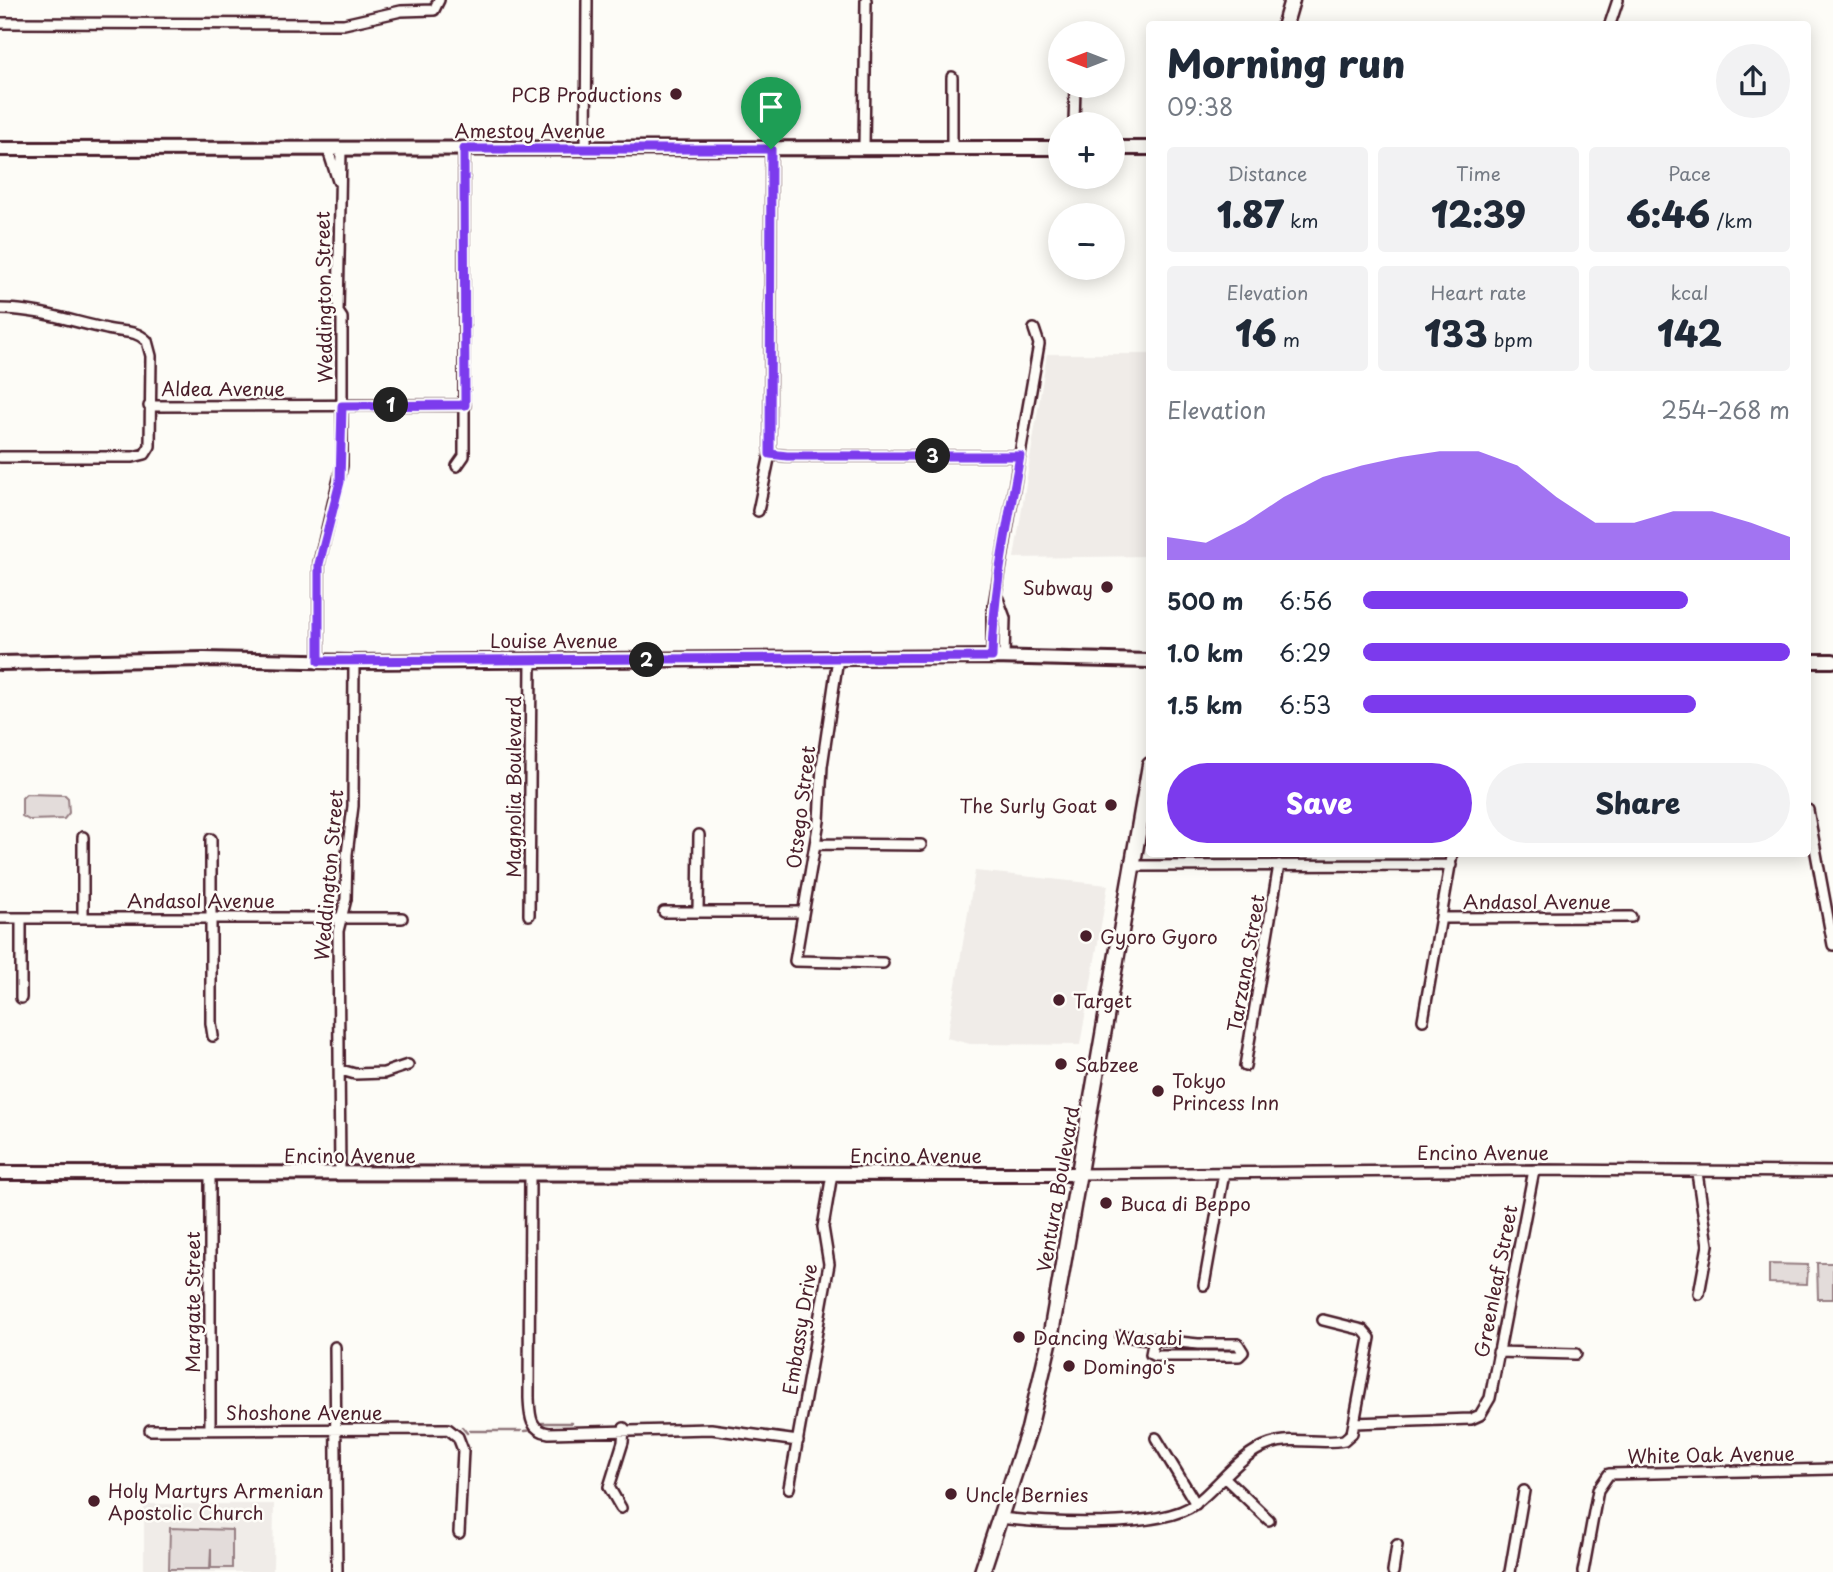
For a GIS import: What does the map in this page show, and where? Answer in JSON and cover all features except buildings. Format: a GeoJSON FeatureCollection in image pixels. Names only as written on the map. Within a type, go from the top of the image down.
{"type":"FeatureCollection","features":[{"type":"Feature","properties":{"kind":"main road"},"geometry":{"type":"LineString","coordinates":[[1286,21],[1292,0]]}},
{"type":"Feature","properties":{"kind":"main road","name":"Ventura Boulevard"},"geometry":{"type":"LineString","coordinates":[[982,1572],[1041,1383],[1146,787]]}},
{"type":"Feature","properties":{"kind":"street"},"geometry":{"type":"LineString","coordinates":[[0,23],[344,24],[401,11],[434,10],[439,0]]}},
{"type":"Feature","properties":{"kind":"street"},"geometry":{"type":"LineString","coordinates":[[586,149],[587,0]]}},
{"type":"Feature","properties":{"kind":"street"},"geometry":{"type":"LineString","coordinates":[[864,148],[866,0]]}},
{"type":"Feature","properties":{"kind":"street"},"geometry":{"type":"LineString","coordinates":[[1611,21],[1618,0]]}},
{"type":"Feature","properties":{"kind":"street"},"geometry":{"type":"LineString","coordinates":[[952,77],[952,148]]}},
{"type":"Feature","properties":{"kind":"street","name":"Amestoy Avenue"},"geometry":{"type":"LineString","coordinates":[[0,149],[1048,148]]}},
{"type":"Feature","properties":{"kind":"street"},"geometry":{"type":"LineString","coordinates":[[1125,148],[1146,148]]}},
{"type":"Feature","properties":{"kind":"street"},"geometry":{"type":"LineString","coordinates":[[457,466],[464,456],[464,149]]}},
{"type":"Feature","properties":{"kind":"street"},"geometry":{"type":"LineString","coordinates":[[758,511],[770,454],[771,149]]}},
{"type":"Feature","properties":{"kind":"street","name":"Weddington Street"},"geometry":{"type":"LineString","coordinates":[[319,661],[319,564],[340,482],[342,406],[338,182],[335,150]]}},
{"type":"Feature","properties":{"kind":"street"},"geometry":{"type":"LineString","coordinates":[[0,309],[57,315],[112,331],[134,332],[147,341],[151,356],[149,446],[145,454],[133,457],[0,457]]}},
{"type":"Feature","properties":{"kind":"street"},"geometry":{"type":"LineString","coordinates":[[998,657],[1005,618],[998,599],[1001,561],[1039,344],[1034,329]]}},
{"type":"Feature","properties":{"kind":"street","name":"Aldea Avenue"},"geometry":{"type":"LineString","coordinates":[[149,406],[465,405]]}},
{"type":"Feature","properties":{"kind":"street"},"geometry":{"type":"LineString","coordinates":[[770,454],[1020,456]]}},
{"type":"Feature","properties":{"kind":"street","name":"Louise Avenue"},"geometry":{"type":"LineString","coordinates":[[0,663],[204,659],[354,662],[998,657],[1146,661]]}},
{"type":"Feature","properties":{"kind":"street","name":"Otsego Street"},"geometry":{"type":"LineString","coordinates":[[838,658],[822,766],[815,844],[795,961],[883,963]]}},
{"type":"Feature","properties":{"kind":"street","name":"Magnolia Boulevard"},"geometry":{"type":"LineString","coordinates":[[529,915],[531,659]]}},
{"type":"Feature","properties":{"kind":"street"},"geometry":{"type":"LineString","coordinates":[[1811,661],[1833,661]]}},
{"type":"Feature","properties":{"kind":"street","name":"Weddington Street"},"geometry":{"type":"LineString","coordinates":[[340,1174],[340,918],[346,899],[347,854],[353,807],[354,662]]}},
{"type":"Feature","properties":{"kind":"street"},"geometry":{"type":"LineString","coordinates":[[1811,826],[1833,945]]}},
{"type":"Feature","properties":{"kind":"street"},"geometry":{"type":"LineString","coordinates":[[698,835],[698,912]]}},
{"type":"Feature","properties":{"kind":"street"},"geometry":{"type":"LineString","coordinates":[[83,836],[83,918]]}},
{"type":"Feature","properties":{"kind":"street"},"geometry":{"type":"LineString","coordinates":[[212,839],[211,1023],[214,1037]]}},
{"type":"Feature","properties":{"kind":"street"},"geometry":{"type":"LineString","coordinates":[[815,844],[921,845]]}},
{"type":"Feature","properties":{"kind":"street"},"geometry":{"type":"LineString","coordinates":[[1423,1020],[1452,857]]}},
{"type":"Feature","properties":{"kind":"street","name":"Tarzana Street"},"geometry":{"type":"LineString","coordinates":[[1245,1066],[1279,864]]}},
{"type":"Feature","properties":{"kind":"street","name":"Andasol Avenue"},"geometry":{"type":"LineString","coordinates":[[1132,866],[1451,865]]}},
{"type":"Feature","properties":{"kind":"street"},"geometry":{"type":"LineString","coordinates":[[664,912],[802,912]]}},
{"type":"Feature","properties":{"kind":"street","name":"Andasol Avenue"},"geometry":{"type":"LineString","coordinates":[[1443,918],[1631,917]]}},
{"type":"Feature","properties":{"kind":"street","name":"Andasol Avenue"},"geometry":{"type":"LineString","coordinates":[[0,918],[402,918]]}},
{"type":"Feature","properties":{"kind":"street"},"geometry":{"type":"LineString","coordinates":[[21,918],[21,998]]}},
{"type":"Feature","properties":{"kind":"street"},"geometry":{"type":"LineString","coordinates":[[341,1074],[384,1073],[408,1065]]}},
{"type":"Feature","properties":{"kind":"street","name":"Greenleaf Street"},"geometry":{"type":"LineString","coordinates":[[1354,1423],[1471,1419],[1480,1415],[1490,1398],[1534,1171]]}},
{"type":"Feature","properties":{"kind":"street","name":"Encino Avenue"},"geometry":{"type":"LineString","coordinates":[[0,1173],[530,1175],[1833,1172]]}},
{"type":"Feature","properties":{"kind":"street"},"geometry":{"type":"LineString","coordinates":[[1204,1285],[1224,1173]]}},
{"type":"Feature","properties":{"kind":"street"},"geometry":{"type":"LineString","coordinates":[[1697,1173],[1708,1245],[1699,1294]]}},
{"type":"Feature","properties":{"kind":"street","name":"Embassy Drive"},"geometry":{"type":"LineString","coordinates":[[789,1488],[829,1264],[823,1227],[832,1174]]}},
{"type":"Feature","properties":{"kind":"street","name":"Margate Street"},"geometry":{"type":"LineString","coordinates":[[210,1175],[210,1429]]}},
{"type":"Feature","properties":{"kind":"street"},"geometry":{"type":"LineString","coordinates":[[530,1175],[529,1398],[530,1420],[535,1427],[549,1433],[624,1428],[711,1429],[798,1441]]}},
{"type":"Feature","properties":{"kind":"street"},"geometry":{"type":"LineString","coordinates":[[1000,1518],[1070,1521],[1161,1519],[1196,1504],[1258,1449],[1287,1440],[1344,1440],[1352,1433],[1370,1338],[1363,1330],[1323,1320]]}},
{"type":"Feature","properties":{"kind":"street"},"geometry":{"type":"LineString","coordinates":[[1121,1336],[1154,1339],[1198,1344],[1238,1344],[1243,1348],[1239,1356],[1152,1356],[1154,1339]]}},
{"type":"Feature","properties":{"kind":"street"},"geometry":{"type":"LineString","coordinates":[[1197,1356],[1198,1344]]}},
{"type":"Feature","properties":{"kind":"street"},"geometry":{"type":"LineString","coordinates":[[335,1347],[337,1572]]}},
{"type":"Feature","properties":{"kind":"street"},"geometry":{"type":"LineString","coordinates":[[1499,1352],[1576,1354]]}},
{"type":"Feature","properties":{"kind":"street","name":"Shoshone Avenue"},"geometry":{"type":"LineString","coordinates":[[150,1430],[438,1427],[456,1434],[463,1450],[459,1533]]}},
{"type":"Feature","properties":{"kind":"street"},"geometry":{"type":"LineString","coordinates":[[621,1508],[609,1487],[623,1442],[624,1428]]}},
{"type":"Feature","properties":{"kind":"street"},"geometry":{"type":"LineString","coordinates":[[1156,1438],[1196,1504]]}},
{"type":"Feature","properties":{"kind":"street","name":"White Oak Avenue"},"geometry":{"type":"LineString","coordinates":[[1583,1572],[1598,1490],[1609,1474],[1833,1469]]}},
{"type":"Feature","properties":{"kind":"street"},"geometry":{"type":"LineString","coordinates":[[1224,1477],[1269,1520]]}},
{"type":"Feature","properties":{"kind":"street"},"geometry":{"type":"LineString","coordinates":[[1510,1572],[1524,1491]]}},
{"type":"Feature","properties":{"kind":"street"},"geometry":{"type":"LineString","coordinates":[[1393,1572],[1397,1545]]}},
{"type":"Feature","properties":{"kind":"shaded area"},"geometry":{"type":"Polygon","coordinates":[[[1047,354],[1146,354],[1146,556],[1014,558],[1047,354]]]}},
{"type":"Feature","properties":{"kind":"shaded area"},"geometry":{"type":"Polygon","coordinates":[[[26,794],[65,795],[68,798],[69,813],[64,819],[29,820],[22,816],[22,798],[26,794]]]}},
{"type":"Feature","properties":{"kind":"shaded area"},"geometry":{"type":"Polygon","coordinates":[[[975,871],[1108,885],[1080,1045],[970,1044],[947,1038],[975,871]]]}},
{"type":"Feature","properties":{"kind":"shaded area"},"geometry":{"type":"Polygon","coordinates":[[[1817,1263],[1833,1263],[1833,1299],[1818,1299],[1817,1263]]]}},
{"type":"Feature","properties":{"kind":"shaded area"},"geometry":{"type":"Polygon","coordinates":[[[1769,1264],[1808,1265],[1807,1284],[1769,1283],[1769,1264]]]}},
{"type":"Feature","properties":{"kind":"shaded area"},"geometry":{"type":"Polygon","coordinates":[[[144,1504],[274,1504],[273,1572],[144,1572],[144,1504]]]}},
{"type":"Feature","properties":{"kind":"shaded area"},"geometry":{"type":"Polygon","coordinates":[[[170,1528],[232,1530],[232,1568],[211,1568],[211,1548],[210,1569],[169,1569],[170,1528]]]}},
{"type":"Feature","properties":{"kind":"waterway"},"geometry":{"type":"LineString","coordinates":[[525,1431],[534,1430],[542,1423],[572,1423]]}},
{"type":"Feature","properties":{"kind":"waterway"},"geometry":{"type":"LineString","coordinates":[[462,1427],[467,1433]]}},
{"type":"Feature","properties":{"kind":"waterway"},"geometry":{"type":"LineString","coordinates":[[470,1431],[521,1431]]}},
{"type":"Feature","properties":{"kind":"place","name":"PCB Productions"},"geometry":{"type":"Point","coordinates":[676,94]}},
{"type":"Feature","properties":{"kind":"place","name":"Subway"},"geometry":{"type":"Point","coordinates":[1107,587]}},
{"type":"Feature","properties":{"kind":"place","name":"The Surly Goat"},"geometry":{"type":"Point","coordinates":[1111,805]}},
{"type":"Feature","properties":{"kind":"place","name":"Gyoro Gyoro"},"geometry":{"type":"Point","coordinates":[1086,936]}},
{"type":"Feature","properties":{"kind":"place","name":"Target"},"geometry":{"type":"Point","coordinates":[1059,1000]}},
{"type":"Feature","properties":{"kind":"place","name":"Sabzee"},"geometry":{"type":"Point","coordinates":[1061,1064]}},
{"type":"Feature","properties":{"kind":"place","name":"Tokyo Princess Inn"},"geometry":{"type":"Point","coordinates":[1158,1091]}},
{"type":"Feature","properties":{"kind":"place","name":"Buca di Beppo"},"geometry":{"type":"Point","coordinates":[1106,1203]}},
{"type":"Feature","properties":{"kind":"place","name":"Dancing Wasabi"},"geometry":{"type":"Point","coordinates":[1019,1337]}},
{"type":"Feature","properties":{"kind":"place","name":"Domingo's"},"geometry":{"type":"Point","coordinates":[1069,1366]}},
{"type":"Feature","properties":{"kind":"place","name":"Uncle Bernies"},"geometry":{"type":"Point","coordinates":[951,1494]}},
{"type":"Feature","properties":{"kind":"place","name":"Holy Martyrs Armenian Apostolic Church"},"geometry":{"type":"Point","coordinates":[94,1501]}},
{"type":"Feature","properties":{"kind":"route"},"geometry":{"type":"LineString","coordinates":[[464,149],[771,149],[770,454],[1020,456],[1001,561],[998,599],[992,616],[992,657],[319,661],[319,564],[322,543],[340,482],[342,406],[465,405],[464,149]]}}]}
